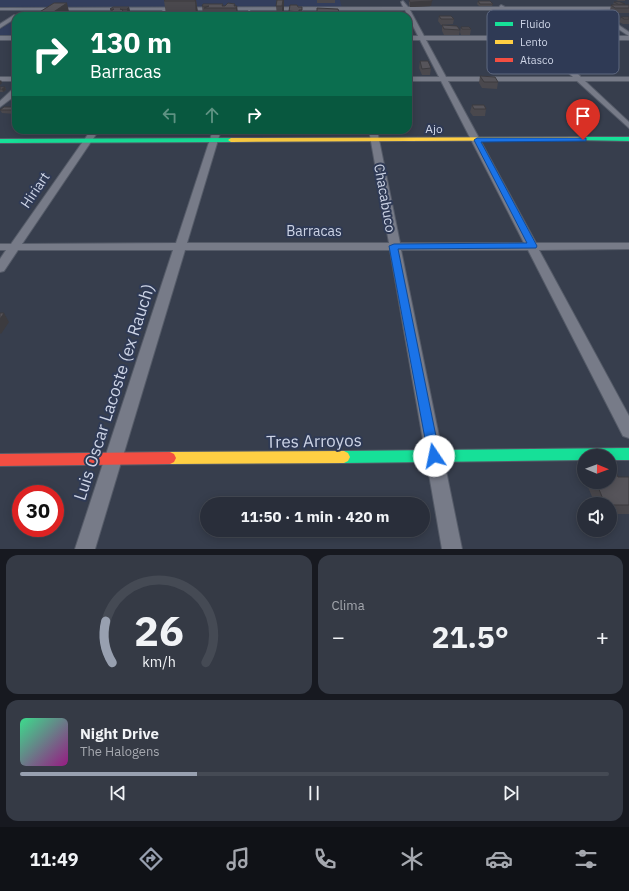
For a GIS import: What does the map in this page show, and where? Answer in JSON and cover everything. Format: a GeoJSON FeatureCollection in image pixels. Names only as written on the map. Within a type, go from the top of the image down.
{"type":"FeatureCollection","features":[{"type":"Feature","properties":{"kind":"street"},"geometry":{"type":"LineString","coordinates":[[402,0],[408,12]]}},
{"type":"Feature","properties":{"kind":"street"},"geometry":{"type":"LineString","coordinates":[[495,0],[504,8]]}},
{"type":"Feature","properties":{"kind":"street"},"geometry":{"type":"LineString","coordinates":[[577,0],[594,10]]}},
{"type":"Feature","properties":{"kind":"street"},"geometry":{"type":"LineString","coordinates":[[344,7],[346,12]]}},
{"type":"Feature","properties":{"kind":"street"},"geometry":{"type":"LineString","coordinates":[[0,9],[249,9],[344,7],[629,8]]}},
{"type":"Feature","properties":{"kind":"street"},"geometry":{"type":"LineString","coordinates":[[22,12],[27,9]]}},
{"type":"Feature","properties":{"kind":"street"},"geometry":{"type":"LineString","coordinates":[[0,26],[12,18]]}},
{"type":"Feature","properties":{"kind":"street"},"geometry":{"type":"LineString","coordinates":[[412,19],[477,140],[629,431]]}},
{"type":"Feature","properties":{"kind":"street"},"geometry":{"type":"LineString","coordinates":[[619,27],[629,34]]}},
{"type":"Feature","properties":{"kind":"street"},"geometry":{"type":"LineString","coordinates":[[0,38],[12,38]]}},
{"type":"Feature","properties":{"kind":"street"},"geometry":{"type":"LineString","coordinates":[[412,38],[487,38]]}},
{"type":"Feature","properties":{"kind":"street"},"geometry":{"type":"LineString","coordinates":[[575,74],[629,126]]}},
{"type":"Feature","properties":{"kind":"street"},"geometry":{"type":"LineString","coordinates":[[0,79],[12,79]]}},
{"type":"Feature","properties":{"kind":"street"},"geometry":{"type":"LineString","coordinates":[[412,79],[629,79]]}},
{"type":"Feature","properties":{"kind":"street"},"geometry":{"type":"LineString","coordinates":[[0,106],[12,95]]}},
{"type":"Feature","properties":{"kind":"street","name":"Hiriart"},"geometry":{"type":"LineString","coordinates":[[0,268],[92,134]]}},
{"type":"Feature","properties":{"kind":"street","name":"Luis Oscar Lacoste (ex Rauch)"},"geometry":{"type":"LineString","coordinates":[[85,549],[215,134]]}},
{"type":"Feature","properties":{"kind":"street","name":"Chacabuco"},"geometry":{"type":"LineString","coordinates":[[374,134],[452,549]]}},
{"type":"Feature","properties":{"kind":"street","name":"Ajo"},"geometry":{"type":"LineString","coordinates":[[0,141],[629,139]]}},
{"type":"Feature","properties":{"kind":"street","name":"Barracas"},"geometry":{"type":"LineString","coordinates":[[0,247],[629,246]]}},
{"type":"Feature","properties":{"kind":"street","name":"Tres Arroyos"},"geometry":{"type":"LineString","coordinates":[[0,460],[629,454]]}},
{"type":"Feature","properties":{"kind":"lane"},"geometry":{"type":"LineString","coordinates":[[162,12],[167,9]]}},
{"type":"Feature","properties":{"kind":"shaded area"},"geometry":{"type":"Polygon","coordinates":[[[0,0],[340,0],[342,8],[0,8],[0,0]]]}},
{"type":"Feature","properties":{"kind":"shaded area"},"geometry":{"type":"Polygon","coordinates":[[[33,10],[337,10],[340,12],[29,12],[33,10]]]}},
{"type":"Feature","properties":{"kind":"shaded area"},"geometry":{"type":"Polygon","coordinates":[[[12,22],[12,36],[0,36],[0,29],[12,22]]]}},
{"type":"Feature","properties":{"kind":"building"},"geometry":{"type":"Polygon","coordinates":[[[195,0],[195,1],[164,1],[195,0]]]}},
{"type":"Feature","properties":{"kind":"building"},"geometry":{"type":"Polygon","coordinates":[[[277,0],[283,0],[282,6],[276,6],[277,0]]]}},
{"type":"Feature","properties":{"kind":"building"},"geometry":{"type":"Polygon","coordinates":[[[409,0],[432,0],[432,1],[410,2],[409,0]]]}},
{"type":"Feature","properties":{"kind":"building"},"geometry":{"type":"Polygon","coordinates":[[[478,1],[490,1],[493,4],[480,4],[478,1]]]}},
{"type":"Feature","properties":{"kind":"building"},"geometry":{"type":"Polygon","coordinates":[[[614,2],[620,2],[625,4],[618,4],[614,2]]]}},
{"type":"Feature","properties":{"kind":"building"},"geometry":{"type":"Polygon","coordinates":[[[54,3],[67,3],[54,12],[40,12],[54,3]]]}},
{"type":"Feature","properties":{"kind":"building"},"geometry":{"type":"Polygon","coordinates":[[[228,3],[235,4],[234,6],[237,6],[236,8],[204,8],[209,6],[202,6],[203,4],[223,4],[222,6],[225,6],[228,3]]]}},
{"type":"Feature","properties":{"kind":"building"},"geometry":{"type":"Polygon","coordinates":[[[290,5],[302,7],[302,10],[299,10],[299,12],[289,11],[290,5]]]}},
{"type":"Feature","properties":{"kind":"building"},"geometry":{"type":"Polygon","coordinates":[[[611,5],[629,5],[629,8],[615,8],[611,5]]]}},
{"type":"Feature","properties":{"kind":"building"},"geometry":{"type":"Polygon","coordinates":[[[113,7],[129,7],[127,9],[120,9],[123,10],[121,12],[110,12],[114,9],[110,9],[113,7]]]}},
{"type":"Feature","properties":{"kind":"building"},"geometry":{"type":"Polygon","coordinates":[[[317,8],[338,9],[339,12],[317,12],[317,8]]]}},
{"type":"Feature","properties":{"kind":"building"},"geometry":{"type":"Polygon","coordinates":[[[439,16],[451,16],[454,19],[441,19],[439,16]]]}},
{"type":"Feature","properties":{"kind":"building"},"geometry":{"type":"Polygon","coordinates":[[[621,17],[629,17],[629,19],[624,19],[621,17]]]}},
{"type":"Feature","properties":{"kind":"building"},"geometry":{"type":"Polygon","coordinates":[[[442,25],[457,26],[460,30],[444,29],[442,25]]]}},
{"type":"Feature","properties":{"kind":"building"},"geometry":{"type":"Polygon","coordinates":[[[461,27],[469,27],[471,29],[462,29],[461,27]]]}},
{"type":"Feature","properties":{"kind":"building"},"geometry":{"type":"Polygon","coordinates":[[[420,61],[428,61],[431,68],[422,69],[420,61]]]}},
{"type":"Feature","properties":{"kind":"building"},"geometry":{"type":"Polygon","coordinates":[[[480,76],[495,77],[498,82],[484,82],[480,76]]]}},
{"type":"Feature","properties":{"kind":"building"},"geometry":{"type":"Polygon","coordinates":[[[472,105],[484,105],[486,109],[474,109],[472,105]]]}},
{"type":"Feature","properties":{"kind":"building"},"geometry":{"type":"Polygon","coordinates":[[[4,107],[12,107],[12,110],[0,110],[4,107]]]}},
{"type":"Feature","properties":{"kind":"building"},"geometry":{"type":"Polygon","coordinates":[[[0,313],[4,313],[0,319],[0,313]]]}},
{"type":"Feature","properties":{"kind":"building"},"geometry":{"type":"Polygon","coordinates":[[[617,475],[618,477],[629,477],[629,505],[617,505],[617,497],[602,497],[599,489],[617,489],[617,475]]]}},
{"type":"Feature","properties":{"kind":"traffic: fast"},"geometry":{"type":"LineString","coordinates":[[578,139],[629,139]]}},
{"type":"Feature","properties":{"kind":"traffic: fast"},"geometry":{"type":"LineString","coordinates":[[0,141],[231,140]]}},
{"type":"Feature","properties":{"kind":"traffic: fast"},"geometry":{"type":"LineString","coordinates":[[344,457],[629,454]]}},
{"type":"Feature","properties":{"kind":"traffic: slow"},"geometry":{"type":"LineString","coordinates":[[231,140],[578,139]]}},
{"type":"Feature","properties":{"kind":"traffic: slow"},"geometry":{"type":"LineString","coordinates":[[170,458],[344,457]]}},
{"type":"Feature","properties":{"kind":"traffic: jam"},"geometry":{"type":"LineString","coordinates":[[0,460],[170,458]]}},
{"type":"Feature","properties":{"kind":"route"},"geometry":{"type":"LineString","coordinates":[[434,456],[394,246],[532,246],[477,140],[583,140]]}}]}
